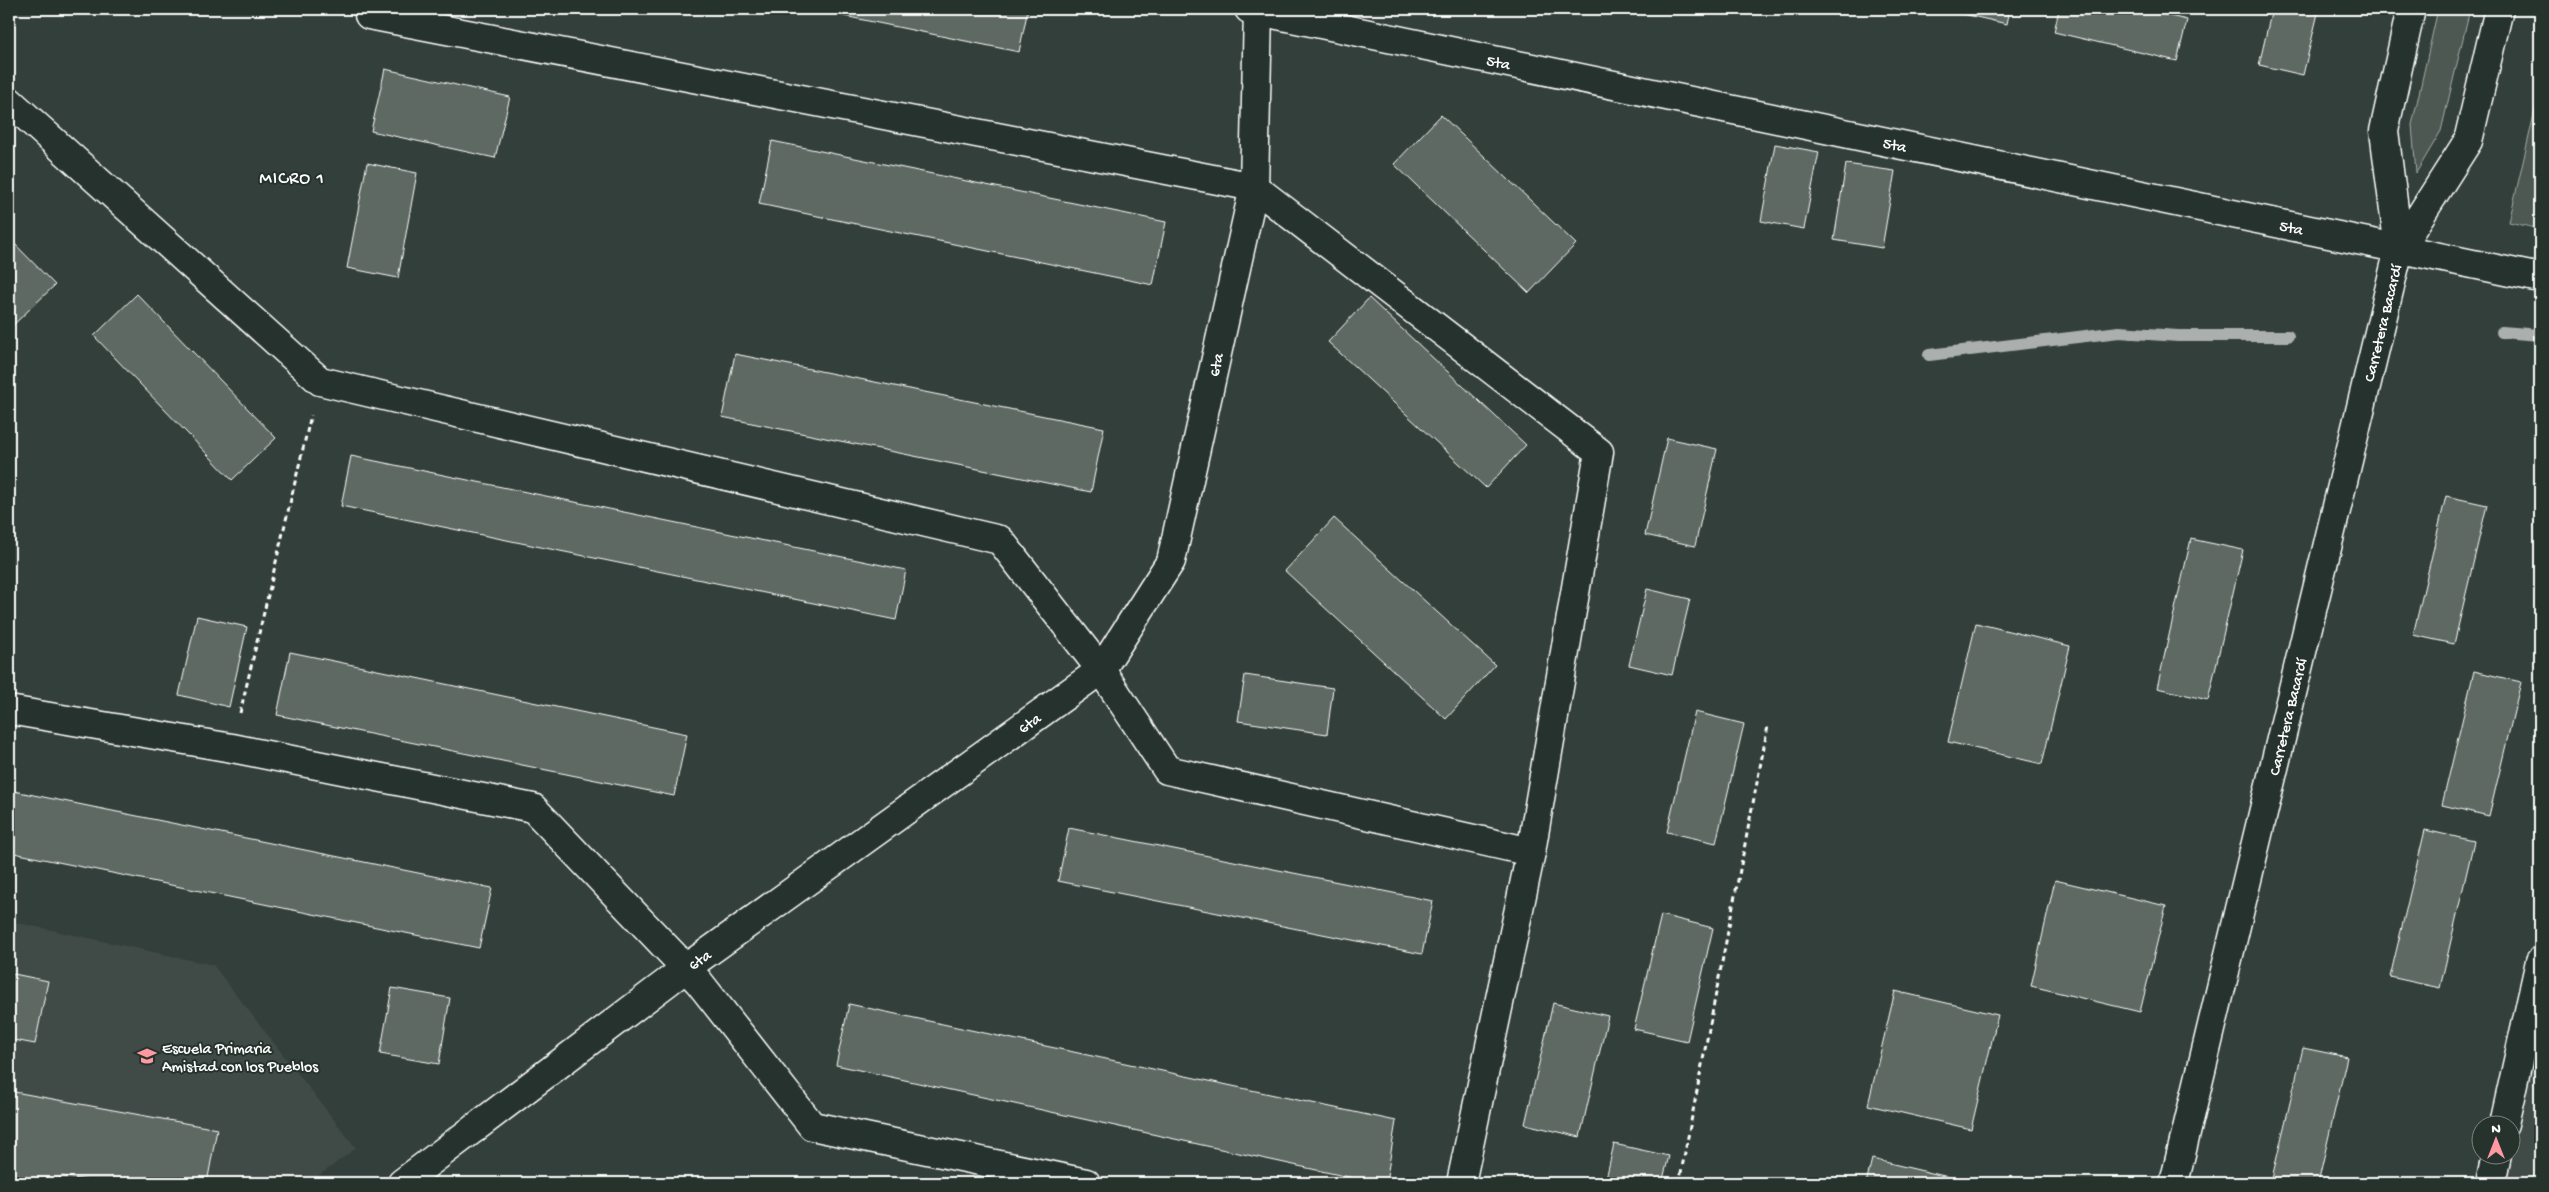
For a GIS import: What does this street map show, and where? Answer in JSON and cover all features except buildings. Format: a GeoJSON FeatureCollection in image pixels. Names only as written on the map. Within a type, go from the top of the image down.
{"type":"FeatureCollection","features":[{"type":"Feature","properties":{"kind":"street"},"geometry":{"type":"LineString","coordinates":[[370,9],[368,15],[1254,187],[1599,452],[1531,852],[1461,1183]]}},
{"type":"Feature","properties":{"kind":"street","name":"Carretera Bacardí"},"geometry":{"type":"LineString","coordinates":[[2399,249],[2384,131],[2411,9]]}},
{"type":"Feature","properties":{"kind":"street","name":"Carretera Bacardí"},"geometry":{"type":"LineString","coordinates":[[2174,1183],[2399,249],[2468,141],[2499,9]]}},
{"type":"Feature","properties":{"kind":"street","name":"6ta"},"geometry":{"type":"LineString","coordinates":[[402,1183],[686,968],[1101,670],[1172,560],[1254,187],[1254,10]]}},
{"type":"Feature","properties":{"kind":"street","name":"5ta"},"geometry":{"type":"LineString","coordinates":[[1254,10],[2540,278]]}},
{"type":"Feature","properties":{"kind":"street"},"geometry":{"type":"LineString","coordinates":[[9,101],[320,381],[1000,540],[1101,670],[1167,770],[1531,852]]}},
{"type":"Feature","properties":{"kind":"street"},"geometry":{"type":"LineString","coordinates":[[9,710],[232,748],[533,808],[686,968],[812,1126],[1086,1183]]}},
{"type":"Feature","properties":{"kind":"street"},"geometry":{"type":"LineString","coordinates":[[2506,1114],[2540,962]]}},
{"type":"Feature","properties":{"kind":"street"},"geometry":{"type":"LineString","coordinates":[[2491,1183],[2495,1164]]}},
{"type":"Feature","properties":{"kind":"path"},"geometry":{"type":"LineString","coordinates":[[232,748],[320,381]]}},
{"type":"Feature","properties":{"kind":"path"},"geometry":{"type":"LineString","coordinates":[[1679,1183],[1768,726]]}},
{"type":"Feature","properties":{"kind":"shaded area"},"geometry":{"type":"Polygon","coordinates":[[[2438,9],[2470,9],[2441,131],[2416,173],[2412,125],[2438,9]]]}},
{"type":"Feature","properties":{"kind":"shaded area"},"geometry":{"type":"Polygon","coordinates":[[[2540,89],[2540,229],[2509,222],[2540,89]]]}},
{"type":"Feature","properties":{"kind":"shaded area","name":"Escuela Primaria Amistad con los Pueblos"},"geometry":{"type":"Polygon","coordinates":[[[9,921],[213,965],[356,1148],[309,1183],[9,1183],[9,921]]]}},
{"type":"Feature","properties":{"kind":"shaded area"},"geometry":{"type":"Polygon","coordinates":[[[2540,962],[2540,1183],[2494,1183],[2498,1164],[2522,1164],[2522,1114],[2514,1114],[2540,962]]]}},
{"type":"Feature","properties":{"kind":"waterway"},"geometry":{"type":"LineString","coordinates":[[1929,355],[2119,332],[2178,336],[2288,336]]}},
{"type":"Feature","properties":{"kind":"waterway"},"geometry":{"type":"LineString","coordinates":[[2502,332],[2540,335]]}},
{"type":"Feature","properties":{"kind":"place","name":"Escuela Primaria Amistad con los Pueblos"},"geometry":{"type":"Point","coordinates":[147,1056]}},
{"type":"Feature","properties":{"kind":"district","name":"MICRO 1"},"geometry":{"type":"Point","coordinates":[292,177]}}]}
